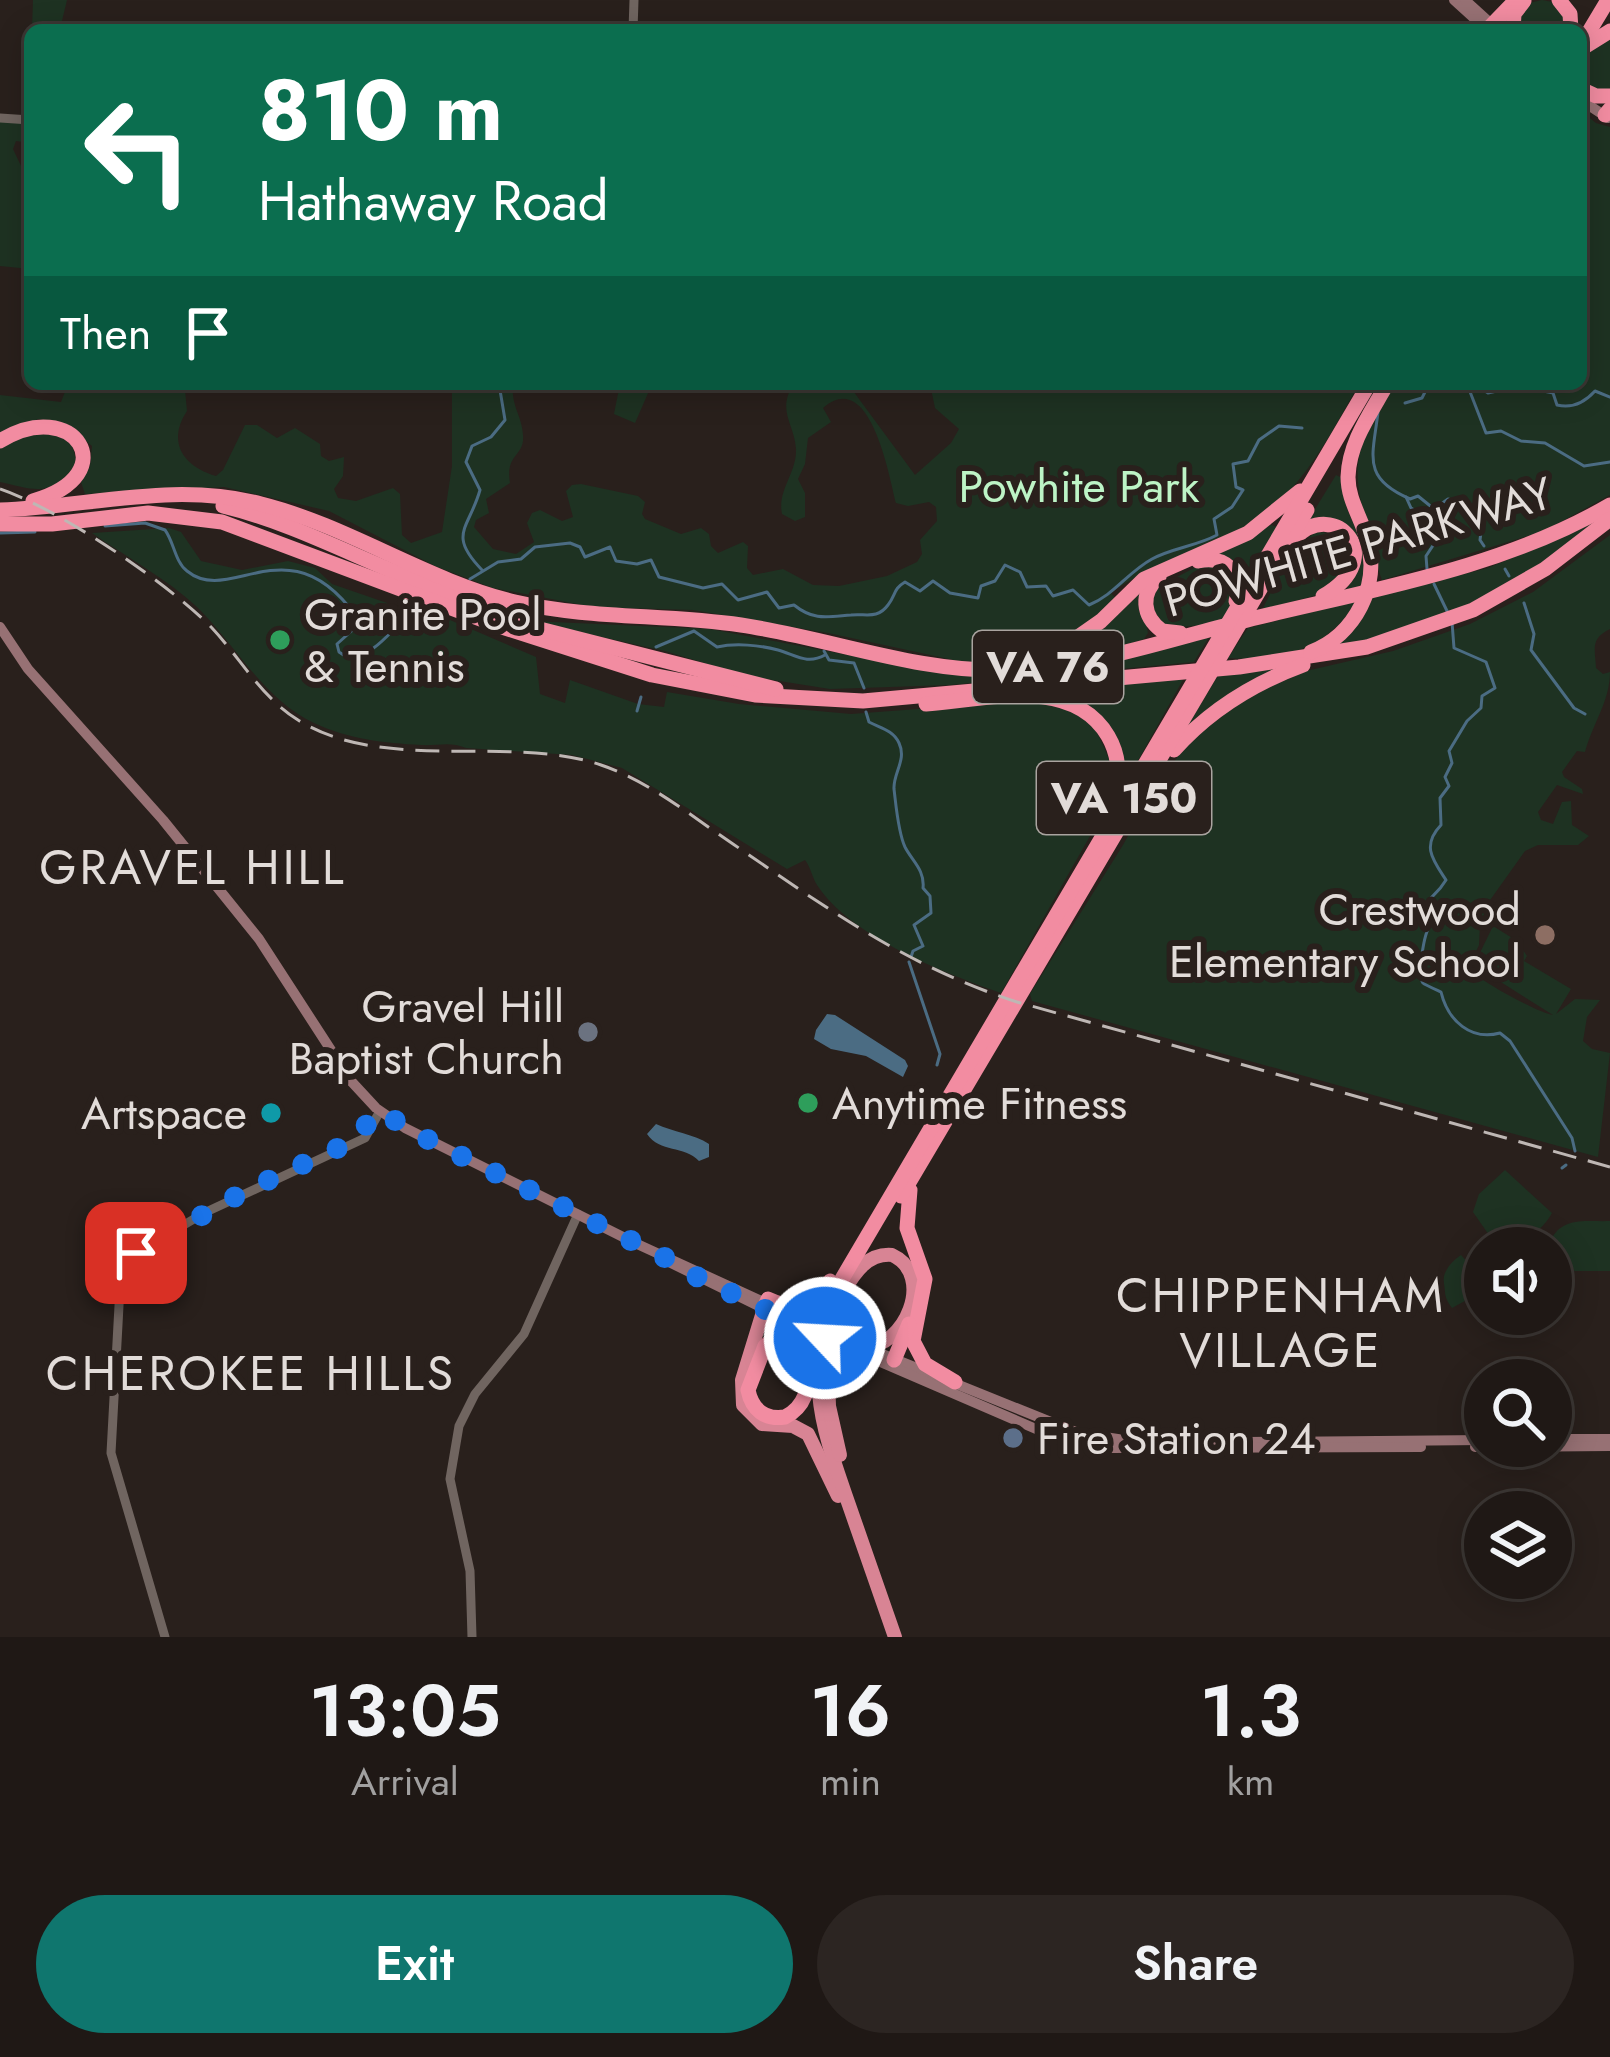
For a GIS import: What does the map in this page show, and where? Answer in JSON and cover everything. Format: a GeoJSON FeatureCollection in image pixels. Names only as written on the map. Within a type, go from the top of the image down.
{"type":"FeatureCollection","features":[{"type":"Feature","properties":{"kind":"highway"},"geometry":{"type":"LineString","coordinates":[[1496,24],[1516,0]]}},
{"type":"Feature","properties":{"kind":"highway"},"geometry":{"type":"LineString","coordinates":[[1587,38],[1607,0]]}},
{"type":"Feature","properties":{"kind":"highway","name":"VA 150"},"geometry":{"type":"LineString","coordinates":[[1085,875],[1273,569],[1374,393]]}},
{"type":"Feature","properties":{"kind":"highway"},"geometry":{"type":"LineString","coordinates":[[1227,666],[1322,647],[1358,613],[1369,580],[1370,557],[1348,476],[1354,426]]}},
{"type":"Feature","properties":{"kind":"highway","name":"VA 150"},"geometry":{"type":"LineString","coordinates":[[891,1637],[824,1432],[818,1395],[827,1327],[1207,658],[1312,482],[1354,426]]}},
{"type":"Feature","properties":{"kind":"highway"},"geometry":{"type":"LineString","coordinates":[[0,442],[23,430],[58,427],[76,437],[84,455],[79,475],[63,489],[0,515]]}},
{"type":"Feature","properties":{"kind":"highway"},"geometry":{"type":"LineString","coordinates":[[886,656],[987,666],[1058,650],[1096,625],[1140,581],[1248,533],[1312,482]]}},
{"type":"Feature","properties":{"kind":"highway","name":"POWHITE PARKWAY"},"geometry":{"type":"LineString","coordinates":[[0,515],[155,496],[207,502],[258,516],[495,607],[547,615],[740,625],[955,669],[1022,670],[1081,662],[1445,570],[1575,524],[1610,502]]}},
{"type":"Feature","properties":{"kind":"highway","name":"VA 76"},"geometry":{"type":"LineString","coordinates":[[0,515],[142,505],[215,512],[522,625],[768,687],[904,697]]}},
{"type":"Feature","properties":{"kind":"highway","name":"POWHITE PARKWAY"},"geometry":{"type":"LineString","coordinates":[[0,515],[44,524],[140,513],[221,521],[549,644],[704,688],[806,700],[878,701],[1367,647],[1464,614],[1533,577],[1610,520]]}},
{"type":"Feature","properties":{"kind":"highway"},"geometry":{"type":"LineString","coordinates":[[1266,615],[1337,587],[1353,570],[1356,550],[1344,531],[1317,525],[1297,536],[1273,569]]}},
{"type":"Feature","properties":{"kind":"highway"},"geometry":{"type":"LineString","coordinates":[[1207,658],[1238,596],[1234,571],[1219,560],[1202,559],[1151,584],[1146,609],[1158,628],[1173,634],[1208,630]]}},
{"type":"Feature","properties":{"kind":"highway"},"geometry":{"type":"LineString","coordinates":[[1085,875],[1162,765],[1208,718],[1278,676],[1367,647]]}},
{"type":"Feature","properties":{"kind":"highway"},"geometry":{"type":"LineString","coordinates":[[704,688],[741,700],[841,707],[1028,696],[1073,704],[1105,731],[1118,771],[1113,806],[1085,875]]}},
{"type":"Feature","properties":{"kind":"highway","name":"VA 150"},"geometry":{"type":"LineString","coordinates":[[891,1637],[815,1431],[809,1385],[814,1346],[825,1310],[893,1190],[1004,1013]]}},
{"type":"Feature","properties":{"kind":"highway"},"geometry":{"type":"LineString","coordinates":[[913,1178],[906,1222],[925,1279],[912,1339],[927,1365],[955,1382]]}},
{"type":"Feature","properties":{"kind":"highway"},"geometry":{"type":"LineString","coordinates":[[838,1496],[808,1434],[796,1427],[762,1424],[743,1405],[741,1384],[766,1303],[796,1310],[816,1301],[862,1227],[893,1190]]}},
{"type":"Feature","properties":{"kind":"highway"},"geometry":{"type":"LineString","coordinates":[[856,1271],[875,1257],[889,1254],[907,1264],[915,1280],[911,1301],[893,1338],[838,1365],[830,1374],[827,1391],[848,1489],[878,1586]]}},
{"type":"Feature","properties":{"kind":"highway"},"geometry":{"type":"LineString","coordinates":[[891,1363],[917,1309]]}},
{"type":"Feature","properties":{"kind":"highway"},"geometry":{"type":"LineString","coordinates":[[809,1326],[784,1330],[770,1339],[750,1377],[748,1393],[759,1412],[780,1418],[798,1410],[809,1385]]}},
{"type":"Feature","properties":{"kind":"main road"},"geometry":{"type":"LineString","coordinates":[[1454,0],[1487,24]]}},
{"type":"Feature","properties":{"kind":"main road"},"geometry":{"type":"LineString","coordinates":[[1465,0],[1489,24]]}},
{"type":"Feature","properties":{"kind":"main road"},"geometry":{"type":"LineString","coordinates":[[0,627],[28,668],[245,921],[296,991],[305,1011]]}},
{"type":"Feature","properties":{"kind":"main road"},"geometry":{"type":"LineString","coordinates":[[0,642],[194,868],[305,1011],[347,1076],[380,1111],[672,1264],[766,1303]]}},
{"type":"Feature","properties":{"kind":"main road"},"geometry":{"type":"LineString","coordinates":[[571,1229],[584,1217]]}},
{"type":"Feature","properties":{"kind":"main road"},"geometry":{"type":"LineString","coordinates":[[664,1257],[677,1259],[834,1338],[1052,1436],[1106,1448],[1610,1443]]}},
{"type":"Feature","properties":{"kind":"main road"},"geometry":{"type":"LineString","coordinates":[[891,1363],[955,1382],[1042,1421],[1116,1441],[1464,1440]]}},
{"type":"Feature","properties":{"kind":"main road"},"geometry":{"type":"LineString","coordinates":[[1572,1440],[1610,1443]]}},
{"type":"Feature","properties":{"kind":"street"},"geometry":{"type":"LineString","coordinates":[[165,1637],[111,1453],[121,1270],[136,1253],[204,1213],[368,1135],[380,1111]]}},
{"type":"Feature","properties":{"kind":"street"},"geometry":{"type":"LineString","coordinates":[[472,1637],[470,1571],[450,1479],[459,1426],[475,1394],[524,1334],[571,1229]]}},
{"type":"Feature","properties":{"kind":"green space"},"geometry":{"type":"Polygon","coordinates":[[[33,0],[67,0],[61,24],[32,24],[33,0]]]}},
{"type":"Feature","properties":{"kind":"green space"},"geometry":{"type":"Polygon","coordinates":[[[1529,3],[1558,3],[1566,24],[1517,24],[1529,3]]]}},
{"type":"Feature","properties":{"kind":"green space"},"geometry":{"type":"Polygon","coordinates":[[[1610,35],[1610,92],[1587,84],[1587,53],[1610,35]]]}},
{"type":"Feature","properties":{"kind":"green space"},"geometry":{"type":"Polygon","coordinates":[[[1587,116],[1610,127],[1610,495],[1544,531],[1382,580],[1358,477],[1370,426],[1392,390],[1587,390],[1587,116]]]}},
{"type":"Feature","properties":{"kind":"green space"},"geometry":{"type":"Polygon","coordinates":[[[0,121],[24,123],[24,142],[16,141],[13,149],[24,172],[24,268],[0,266],[0,121]]]}},
{"type":"Feature","properties":{"kind":"green space","name":"Powhite Park"},"geometry":{"type":"Polygon","coordinates":[[[66,390],[185,390],[187,411],[178,432],[181,451],[194,466],[216,476],[245,425],[257,425],[277,438],[295,428],[320,444],[321,456],[329,461],[344,457],[343,476],[334,489],[338,498],[356,501],[393,488],[400,494],[402,535],[411,543],[442,532],[452,466],[452,390],[513,390],[523,442],[510,466],[510,483],[486,499],[489,513],[476,520],[474,527],[493,549],[516,554],[534,542],[527,523],[532,513],[540,510],[562,521],[573,517],[566,491],[581,484],[638,496],[645,502],[645,519],[681,534],[701,528],[718,553],[743,542],[748,546],[747,568],[753,575],[783,569],[813,585],[839,586],[887,576],[917,562],[922,554],[920,540],[937,521],[936,507],[929,502],[896,503],[875,430],[853,402],[839,399],[823,408],[831,422],[808,438],[798,479],[805,493],[805,517],[795,521],[782,514],[796,449],[786,410],[790,390],[852,390],[915,475],[951,443],[959,429],[935,408],[931,390],[1356,390],[1311,464],[1264,514],[1111,593],[1117,600],[1067,638],[1003,662],[963,662],[693,610],[593,607],[493,588],[435,566],[329,511],[224,487],[85,494],[80,479],[90,467],[92,446],[70,427],[38,419],[0,433],[0,395],[61,402],[66,390]]]}},
{"type":"Feature","properties":{"kind":"green space"},"geometry":{"type":"Polygon","coordinates":[[[619,390],[649,390],[635,423],[614,414],[619,390]]]}},
{"type":"Feature","properties":{"kind":"green space"},"geometry":{"type":"Polygon","coordinates":[[[51,432],[71,441],[77,464],[67,475],[42,489],[0,482],[0,448],[14,438],[51,432]]]}},
{"type":"Feature","properties":{"kind":"green space"},"geometry":{"type":"Polygon","coordinates":[[[1336,475],[1342,478],[1346,506],[1366,554],[1363,586],[1346,590],[1359,569],[1359,542],[1306,524],[1336,475]]]}},
{"type":"Feature","properties":{"kind":"green space"},"geometry":{"type":"Polygon","coordinates":[[[1599,521],[1540,565],[1477,601],[1410,629],[1338,646],[1373,597],[1488,568],[1599,521]]]}},
{"type":"Feature","properties":{"kind":"green space"},"geometry":{"type":"Polygon","coordinates":[[[1271,525],[1277,527],[1244,581],[1219,553],[1271,525]]]}},
{"type":"Feature","properties":{"kind":"green space"},"geometry":{"type":"Polygon","coordinates":[[[169,528],[181,532],[201,561],[242,570],[288,561],[315,568],[332,584],[416,613],[436,614],[536,657],[540,694],[565,703],[570,680],[638,704],[664,707],[667,692],[851,714],[1050,703],[1082,716],[1097,732],[1109,759],[1107,806],[1001,993],[875,937],[832,904],[805,860],[787,869],[622,768],[572,755],[380,741],[340,733],[296,713],[265,686],[185,596],[92,533],[169,528]]]}},
{"type":"Feature","properties":{"kind":"green space"},"geometry":{"type":"Polygon","coordinates":[[[1315,532],[1340,539],[1350,564],[1317,595],[1262,610],[1289,556],[1315,532]]]}},
{"type":"Feature","properties":{"kind":"green space"},"geometry":{"type":"Polygon","coordinates":[[[1610,535],[1610,629],[1599,636],[1595,650],[1596,668],[1603,674],[1610,672],[1607,693],[1585,752],[1577,751],[1562,772],[1583,794],[1557,785],[1538,812],[1541,820],[1553,824],[1562,802],[1571,801],[1572,825],[1589,836],[1578,845],[1538,845],[1525,851],[1488,903],[1468,969],[1508,995],[1553,1015],[1474,965],[1493,926],[1517,941],[1527,956],[1524,961],[1571,989],[1556,1014],[1575,999],[1600,1000],[1587,1017],[1583,1041],[1592,1049],[1610,1053],[1598,1157],[1032,1001],[1030,994],[1156,785],[1189,742],[1248,696],[1306,671],[1393,651],[1470,624],[1533,592],[1610,535]]]}},
{"type":"Feature","properties":{"kind":"green space"},"geometry":{"type":"Polygon","coordinates":[[[1211,564],[1232,582],[1229,623],[1166,628],[1151,606],[1156,588],[1211,564]]]}},
{"type":"Feature","properties":{"kind":"green space"},"geometry":{"type":"Polygon","coordinates":[[[1139,589],[1148,633],[1144,639],[1064,658],[1062,654],[1103,629],[1139,589]]]}},
{"type":"Feature","properties":{"kind":"green space"},"geometry":{"type":"Polygon","coordinates":[[[1359,600],[1333,630],[1303,648],[1269,657],[1228,658],[1248,628],[1359,600]]]}},
{"type":"Feature","properties":{"kind":"green space"},"geometry":{"type":"Polygon","coordinates":[[[530,621],[710,629],[948,674],[1209,637],[1194,662],[950,685],[830,689],[747,676],[665,651],[530,621]]]}},
{"type":"Feature","properties":{"kind":"green space"},"geometry":{"type":"Polygon","coordinates":[[[1284,668],[1187,726],[1218,676],[1284,668]]]}},
{"type":"Feature","properties":{"kind":"green space"},"geometry":{"type":"Polygon","coordinates":[[[1184,678],[1122,783],[1122,756],[1063,695],[1064,690],[1184,678]]]}},
{"type":"Feature","properties":{"kind":"green space"},"geometry":{"type":"Polygon","coordinates":[[[1505,1170],[1552,1213],[1541,1227],[1483,1227],[1473,1212],[1479,1194],[1505,1170]]]}},
{"type":"Feature","properties":{"kind":"green space"},"geometry":{"type":"Polygon","coordinates":[[[1610,1221],[1610,1271],[1572,1271],[1572,1227],[1562,1227],[1610,1221]]]}},
{"type":"Feature","properties":{"kind":"green space"},"geometry":{"type":"Polygon","coordinates":[[[1461,1255],[1464,1258],[1464,1301],[1452,1308],[1443,1279],[1461,1255]]]}},
{"type":"Feature","properties":{"kind":"water"},"geometry":{"type":"Polygon","coordinates":[[[827,1014],[905,1060],[908,1066],[903,1077],[866,1056],[831,1049],[814,1039],[827,1014]]]}},
{"type":"Feature","properties":{"kind":"water"},"geometry":{"type":"Polygon","coordinates":[[[656,1124],[709,1144],[709,1157],[699,1161],[658,1144],[647,1134],[656,1124]]]}},
{"type":"Feature","properties":{"kind":"waterway"},"geometry":{"type":"LineString","coordinates":[[482,570],[463,539],[480,490],[466,462],[472,446],[491,437],[505,420],[500,390]]}},
{"type":"Feature","properties":{"kind":"waterway"},"geometry":{"type":"LineString","coordinates":[[1405,403],[1422,398],[1426,390]]}},
{"type":"Feature","properties":{"kind":"waterway"},"geometry":{"type":"LineString","coordinates":[[1469,390],[1486,433],[1501,431],[1521,441],[1545,443],[1584,466],[1610,462]]}},
{"type":"Feature","properties":{"kind":"waterway"},"geometry":{"type":"LineString","coordinates":[[1484,390],[1501,390]]}},
{"type":"Feature","properties":{"kind":"waterway"},"geometry":{"type":"LineString","coordinates":[[1538,390],[1553,393],[1557,405],[1563,406],[1578,404],[1595,391],[1610,397]]}},
{"type":"Feature","properties":{"kind":"waterway"},"geometry":{"type":"LineString","coordinates":[[1378,412],[1373,453],[1384,483],[1410,499],[1418,496],[1434,509],[1448,499],[1461,502],[1483,516],[1480,540],[1484,546]]}},
{"type":"Feature","properties":{"kind":"waterway"},"geometry":{"type":"LineString","coordinates":[[470,579],[498,562],[521,559],[535,547],[570,543],[580,547],[585,557],[610,547],[616,561],[651,560],[659,577],[703,588],[722,584],[738,600],[767,592],[779,608],[794,605],[821,617],[880,613],[905,582],[920,591],[933,581],[950,593],[978,598],[981,586],[995,581],[1005,565],[1020,572],[1027,587],[1046,586],[1053,596],[1073,590],[1089,605],[1152,559],[1217,535],[1214,519],[1232,507],[1243,490],[1236,487],[1233,464],[1248,461],[1259,440],[1279,426],[1302,428]]}},
{"type":"Feature","properties":{"kind":"waterway"},"geometry":{"type":"LineString","coordinates":[[1406,497],[1411,508],[1435,523],[1427,569]]}},
{"type":"Feature","properties":{"kind":"waterway"},"geometry":{"type":"LineString","coordinates":[[105,526],[145,523],[165,530],[183,567],[204,579],[284,570],[307,574],[331,589],[356,616],[356,627],[337,644],[348,658],[370,651],[422,606]]}},
{"type":"Feature","properties":{"kind":"waterway"},"geometry":{"type":"LineString","coordinates":[[0,533],[35,532]]}},
{"type":"Feature","properties":{"kind":"waterway"},"geometry":{"type":"LineString","coordinates":[[1505,569],[1509,576]]}},
{"type":"Feature","properties":{"kind":"waterway"},"geometry":{"type":"LineString","coordinates":[[1434,584],[1448,613]]}},
{"type":"Feature","properties":{"kind":"waterway"},"geometry":{"type":"LineString","coordinates":[[1524,603],[1534,634],[1531,650],[1574,708],[1585,714]]}},
{"type":"Feature","properties":{"kind":"waterway"},"geometry":{"type":"LineString","coordinates":[[1452,622],[1454,648],[1486,662],[1495,688],[1482,696],[1481,708],[1449,751],[1452,763],[1445,777],[1449,786],[1440,798],[1441,825],[1430,846],[1446,880],[1428,903],[1430,926],[1421,979],[1441,992],[1449,1012],[1462,1026],[1480,1034],[1500,1033],[1510,1041],[1572,1138],[1575,1151]]}},
{"type":"Feature","properties":{"kind":"waterway"},"geometry":{"type":"LineString","coordinates":[[656,647],[694,631],[717,647],[763,647],[807,659],[825,655]]}},
{"type":"Feature","properties":{"kind":"waterway"},"geometry":{"type":"LineString","coordinates":[[824,651],[829,660],[854,663],[864,688]]}},
{"type":"Feature","properties":{"kind":"waterway"},"geometry":{"type":"LineString","coordinates":[[637,711],[641,697]]}},
{"type":"Feature","properties":{"kind":"waterway"},"geometry":{"type":"LineString","coordinates":[[866,712],[869,722],[890,732],[899,743],[894,789],[899,826],[930,896],[931,913],[914,925],[923,946],[911,957]]}},
{"type":"Feature","properties":{"kind":"waterway"},"geometry":{"type":"LineString","coordinates":[[909,962],[940,1054],[937,1065]]}},
{"type":"Feature","properties":{"kind":"waterway"},"geometry":{"type":"LineString","coordinates":[[1562,1168],[1566,1165]]}},
{"type":"Feature","properties":{"kind":"railway"},"geometry":{"type":"LineString","coordinates":[[0,489],[52,513],[141,570],[212,628],[285,711],[332,736],[408,750],[527,752],[601,765],[669,800],[869,934],[977,988],[1610,1167]]}},
{"type":"Feature","properties":{"kind":"place","name":"Granite Pool & Tennis"},"geometry":{"type":"Point","coordinates":[280,640]}},
{"type":"Feature","properties":{"kind":"place","name":"Crestwood Elementary School"},"geometry":{"type":"Point","coordinates":[1545,935]}},
{"type":"Feature","properties":{"kind":"place","name":"Gravel Hill Baptist Church"},"geometry":{"type":"Point","coordinates":[588,1032]}},
{"type":"Feature","properties":{"kind":"place","name":"Anytime Fitness"},"geometry":{"type":"Point","coordinates":[808,1103]}},
{"type":"Feature","properties":{"kind":"place","name":"Artspace"},"geometry":{"type":"Point","coordinates":[271,1113]}},
{"type":"Feature","properties":{"kind":"place","name":"Fire Station 24"},"geometry":{"type":"Point","coordinates":[1013,1438]}},
{"type":"Feature","properties":{"kind":"district","name":"GRAVEL HILL"},"geometry":{"type":"Point","coordinates":[193,867]}},
{"type":"Feature","properties":{"kind":"district","name":"CHIPPENHAM VILLAGE"},"geometry":{"type":"Point","coordinates":[1281,1322]}},
{"type":"Feature","properties":{"kind":"district","name":"CHEROKEE HILLS"},"geometry":{"type":"Point","coordinates":[251,1373]}},
{"type":"Feature","properties":{"kind":"route"},"geometry":{"type":"LineString","coordinates":[[136,1253],[247,1190],[349,1143],[380,1111],[683,1270],[825,1338]]}}]}
